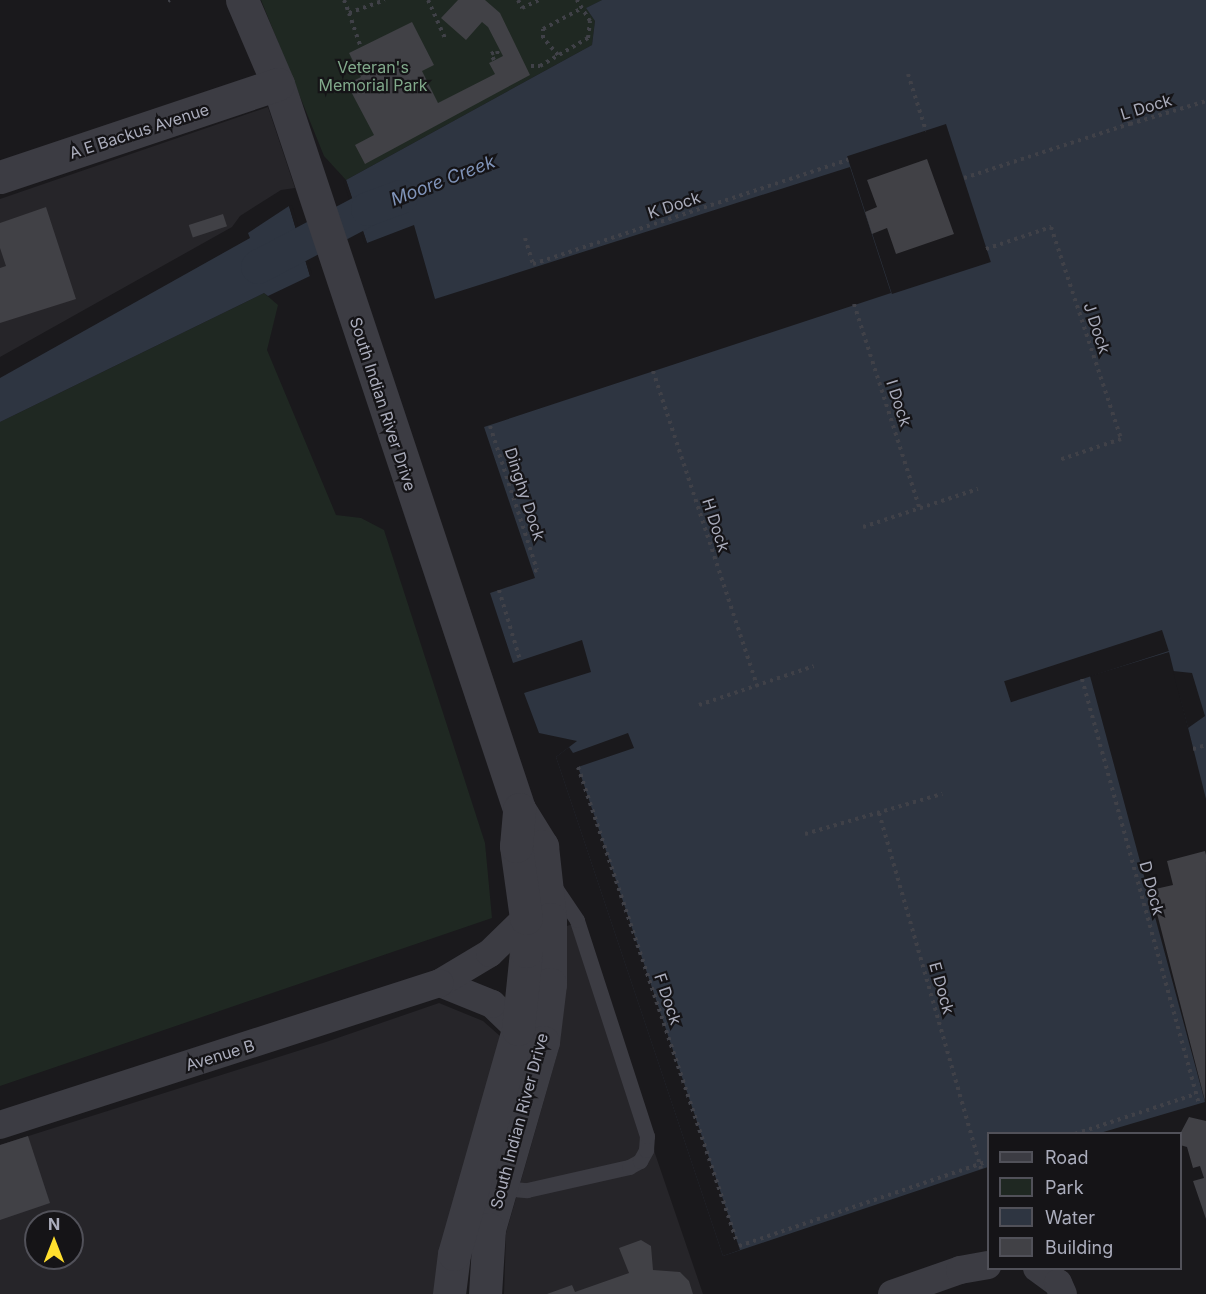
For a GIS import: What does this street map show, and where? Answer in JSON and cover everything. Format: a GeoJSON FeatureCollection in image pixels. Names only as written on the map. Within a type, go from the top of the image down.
{"type":"FeatureCollection","features":[{"type":"Feature","properties":{"kind":"street","name":"South Indian River Drive"},"geometry":{"type":"LineString","coordinates":[[242,0],[278,84],[519,809],[542,846],[546,876],[550,984],[543,1042],[489,1184],[454,1254],[449,1294]]}},
{"type":"Feature","properties":{"kind":"street","name":"A E Backus Avenue"},"geometry":{"type":"LineString","coordinates":[[0,177],[278,84]]}},
{"type":"Feature","properties":{"kind":"street","name":"South Indian River Drive"},"geometry":{"type":"LineString","coordinates":[[485,1294],[489,1184],[519,1029],[526,918],[516,846],[519,809]]}},
{"type":"Feature","properties":{"kind":"street","name":"Avenue B"},"geometry":{"type":"LineString","coordinates":[[0,1125],[305,1029],[440,983],[490,953],[526,918]]}},
{"type":"Feature","properties":{"kind":"street"},"geometry":{"type":"LineString","coordinates":[[440,983],[492,1004],[519,1029]]}},
{"type":"Feature","properties":{"kind":"street"},"geometry":{"type":"LineString","coordinates":[[892,1294],[960,1270],[987,1265]]}},
{"type":"Feature","properties":{"kind":"street"},"geometry":{"type":"LineString","coordinates":[[1040,1270],[1063,1294]]}},
{"type":"Feature","properties":{"kind":"lane"},"geometry":{"type":"LineString","coordinates":[[489,1184],[527,1190],[629,1167],[640,1161],[646,1150],[647,1136],[577,920],[546,876]]}},
{"type":"Feature","properties":{"kind":"path"},"geometry":{"type":"LineString","coordinates":[[344,0],[362,47]]}},
{"type":"Feature","properties":{"kind":"path"},"geometry":{"type":"LineString","coordinates":[[349,13],[385,0]]}},
{"type":"Feature","properties":{"kind":"path"},"geometry":{"type":"LineString","coordinates":[[428,0],[445,38]]}},
{"type":"Feature","properties":{"kind":"path"},"geometry":{"type":"LineString","coordinates":[[518,0],[522,8],[539,0]]}},
{"type":"Feature","properties":{"kind":"path"},"geometry":{"type":"LineString","coordinates":[[531,66],[558,55],[588,38],[590,21],[577,0]]}},
{"type":"Feature","properties":{"kind":"path"},"geometry":{"type":"LineString","coordinates":[[558,55],[543,38],[543,29],[582,8]]}},
{"type":"Feature","properties":{"kind":"path"},"geometry":{"type":"LineString","coordinates":[[494,60],[491,54],[497,51],[499,57]]}},
{"type":"Feature","properties":{"kind":"path"},"geometry":{"type":"LineString","coordinates":[[908,74],[926,131]]}},
{"type":"Feature","properties":{"kind":"path","name":"L Dock"},"geometry":{"type":"LineString","coordinates":[[1092,136],[1206,101]]}},
{"type":"Feature","properties":{"kind":"path"},"geometry":{"type":"LineString","coordinates":[[963,178],[1132,123]]}},
{"type":"Feature","properties":{"kind":"path","name":"K Dock"},"geometry":{"type":"LineString","coordinates":[[525,238],[533,264],[848,160]]}},
{"type":"Feature","properties":{"kind":"path","name":"J Dock"},"geometry":{"type":"LineString","coordinates":[[986,249],[1051,227],[1121,439],[1059,460]]}},
{"type":"Feature","properties":{"kind":"path","name":"I Dock"},"geometry":{"type":"LineString","coordinates":[[854,304],[920,509]]}},
{"type":"Feature","properties":{"kind":"path","name":"H Dock"},"geometry":{"type":"LineString","coordinates":[[653,371],[757,686]]}},
{"type":"Feature","properties":{"kind":"path","name":"Dinghy Dock"},"geometry":{"type":"LineString","coordinates":[[490,426],[535,571]]}},
{"type":"Feature","properties":{"kind":"path"},"geometry":{"type":"LineString","coordinates":[[863,528],[978,489]]}},
{"type":"Feature","properties":{"kind":"path"},"geometry":{"type":"LineString","coordinates":[[499,590],[520,660]]}},
{"type":"Feature","properties":{"kind":"path"},"geometry":{"type":"LineString","coordinates":[[699,705],[814,666]]}},
{"type":"Feature","properties":{"kind":"path","name":"D Dock"},"geometry":{"type":"LineString","coordinates":[[1082,679],[1199,1104]]}},
{"type":"Feature","properties":{"kind":"path"},"geometry":{"type":"LineString","coordinates":[[1193,749],[1206,746]]}},
{"type":"Feature","properties":{"kind":"path","name":"F Dock"},"geometry":{"type":"LineString","coordinates":[[578,767],[736,1239]]}},
{"type":"Feature","properties":{"kind":"path"},"geometry":{"type":"LineString","coordinates":[[805,834],[942,794]]}},
{"type":"Feature","properties":{"kind":"path","name":"E Dock"},"geometry":{"type":"LineString","coordinates":[[879,813],[981,1167]]}},
{"type":"Feature","properties":{"kind":"path"},"geometry":{"type":"LineString","coordinates":[[1080,1132],[1196,1094]]}},
{"type":"Feature","properties":{"kind":"path"},"geometry":{"type":"LineString","coordinates":[[739,1246],[981,1167],[987,1162]]}},
{"type":"Feature","properties":{"kind":"shaded area"},"geometry":{"type":"Polygon","coordinates":[[[268,107],[295,188],[281,190],[240,216],[232,227],[0,357],[0,199],[268,107]]]}},
{"type":"Feature","properties":{"kind":"shaded area"},"geometry":{"type":"Polygon","coordinates":[[[576,923],[703,1294],[504,1294],[506,1233],[559,1048],[566,987],[567,926],[576,923]]]}},
{"type":"Feature","properties":{"kind":"shaded area"},"geometry":{"type":"Polygon","coordinates":[[[439,1003],[483,1021],[500,1036],[434,1294],[0,1294],[0,1145],[326,1042],[439,1003]]]}},
{"type":"Feature","properties":{"kind":"green space","name":"Veteran's Memorial Park"},"geometry":{"type":"Polygon","coordinates":[[[261,0],[602,0],[586,8],[595,21],[592,45],[346,180],[324,156],[261,0]]]}},
{"type":"Feature","properties":{"kind":"green space"},"geometry":{"type":"Polygon","coordinates":[[[264,293],[278,305],[267,350],[336,515],[361,518],[384,530],[485,843],[492,918],[0,1086],[0,422],[264,293]]]}},
{"type":"Feature","properties":{"kind":"water"},"geometry":{"type":"Polygon","coordinates":[[[602,0],[1206,0],[1206,799],[1169,652],[1090,676],[1205,1102],[1103,1132],[987,1132],[987,1167],[723,1256],[556,757],[577,741],[539,733],[524,693],[591,672],[582,640],[513,663],[490,593],[535,578],[484,427],[891,293],[850,167],[435,299],[414,225],[367,243],[346,180],[592,45],[595,21],[586,8],[602,0]]]}},
{"type":"Feature","properties":{"kind":"water"},"geometry":{"type":"Polygon","coordinates":[[[289,206],[310,276],[268,296],[264,293],[0,422],[0,378],[250,238],[248,233],[289,206]]]}},
{"type":"Feature","properties":{"kind":"pier"},"geometry":{"type":"Polygon","coordinates":[[[946,124],[991,262],[892,294],[847,156],[946,124]]]}},
{"type":"Feature","properties":{"kind":"pier"},"geometry":{"type":"Polygon","coordinates":[[[346,180],[367,243],[365,244],[343,181],[346,180]]]}},
{"type":"Feature","properties":{"kind":"pier"},"geometry":{"type":"Polygon","coordinates":[[[292,205],[312,274],[310,276],[289,206],[292,205]]]}},
{"type":"Feature","properties":{"kind":"pier"},"geometry":{"type":"Polygon","coordinates":[[[1162,630],[1169,651],[1011,702],[1004,681],[1162,630]]]}},
{"type":"Feature","properties":{"kind":"pier"},"geometry":{"type":"Polygon","coordinates":[[[1173,671],[1192,673],[1205,716],[1188,728],[1173,671]]]}},
{"type":"Feature","properties":{"kind":"pier"},"geometry":{"type":"Polygon","coordinates":[[[628,733],[634,748],[578,767],[740,1250],[723,1256],[556,757],[569,747],[573,753],[628,733]]]}},
{"type":"Feature","properties":{"kind":"building"},"geometry":{"type":"Polygon","coordinates":[[[458,0],[485,0],[500,13],[530,75],[365,164],[355,145],[374,135],[347,84],[361,77],[349,53],[412,22],[434,65],[422,71],[438,103],[495,74],[489,63],[503,56],[488,27],[482,22],[466,40],[441,18],[458,0]]]}},
{"type":"Feature","properties":{"kind":"building"},"geometry":{"type":"Polygon","coordinates":[[[927,159],[954,234],[896,254],[887,228],[872,234],[865,212],[877,207],[867,180],[927,159]]]}},
{"type":"Feature","properties":{"kind":"building"},"geometry":{"type":"Polygon","coordinates":[[[46,207],[76,299],[0,323],[0,268],[6,266],[0,248],[0,223],[46,207]]]}},
{"type":"Feature","properties":{"kind":"building"},"geometry":{"type":"Polygon","coordinates":[[[223,214],[227,226],[193,237],[189,225],[223,214]]]}},
{"type":"Feature","properties":{"kind":"building"},"geometry":{"type":"Polygon","coordinates":[[[1205,851],[1205,1101],[1151,890],[1173,885],[1167,861],[1205,851]]]}},
{"type":"Feature","properties":{"kind":"building"},"geometry":{"type":"Polygon","coordinates":[[[1189,1117],[1206,1121],[1206,1219],[1193,1181],[1204,1178],[1200,1166],[1193,1168],[1187,1147],[1182,1146],[1181,1132],[1189,1117]]]}},
{"type":"Feature","properties":{"kind":"building"},"geometry":{"type":"Polygon","coordinates":[[[28,1136],[50,1203],[0,1220],[0,1145],[28,1136]]]}},
{"type":"Feature","properties":{"kind":"building"},"geometry":{"type":"Polygon","coordinates":[[[641,1240],[651,1246],[653,1270],[680,1272],[689,1281],[693,1294],[547,1294],[572,1285],[575,1292],[629,1273],[619,1248],[641,1240]]]}},
{"type":"Feature","properties":{"kind":"waterway","name":"Moore Creek"},"geometry":{"type":"LineString","coordinates":[[258,267],[368,209],[401,197]]}}]}
